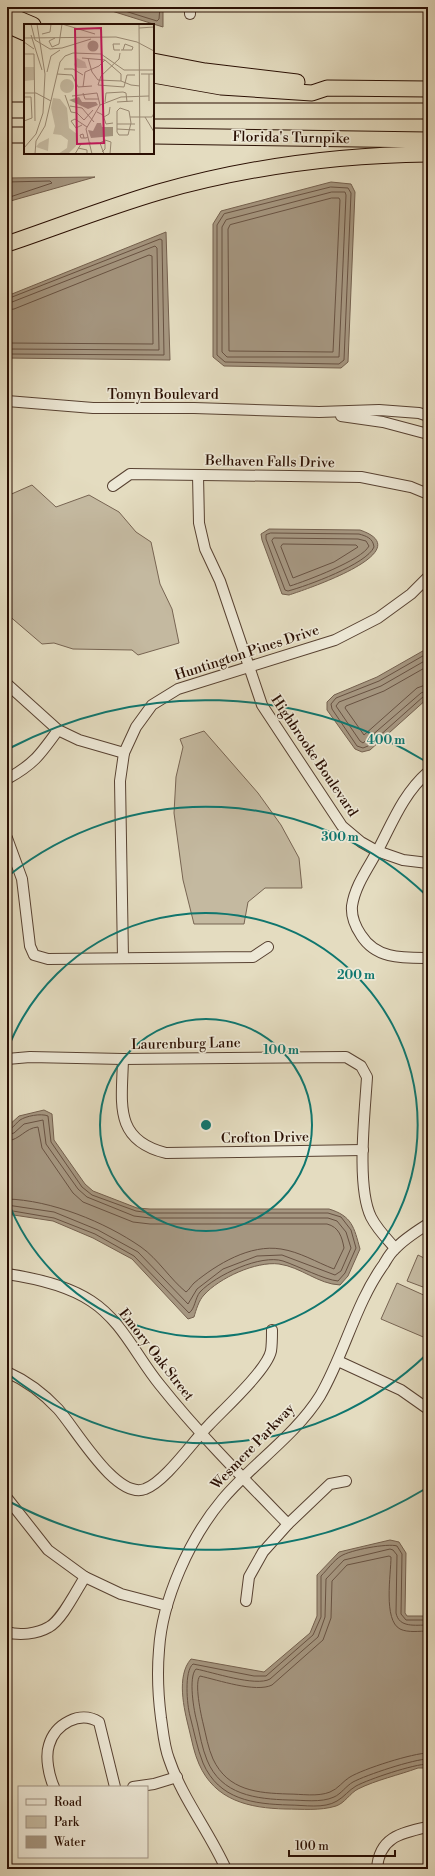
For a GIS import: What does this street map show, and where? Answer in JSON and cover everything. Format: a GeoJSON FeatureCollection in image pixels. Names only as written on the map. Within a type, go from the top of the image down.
{"type":"FeatureCollection","features":[{"type":"Feature","properties":{"kind":"highway"},"geometry":{"type":"LineString","coordinates":[[7,14],[31,24]]}},
{"type":"Feature","properties":{"kind":"highway"},"geometry":{"type":"LineString","coordinates":[[7,25],[24,33]]}},
{"type":"Feature","properties":{"kind":"highway"},"geometry":{"type":"LineString","coordinates":[[154,61],[205,72],[314,83],[327,88]]}},
{"type":"Feature","properties":{"kind":"highway"},"geometry":{"type":"LineString","coordinates":[[154,76],[221,87],[312,92],[327,88],[428,88]]}},
{"type":"Feature","properties":{"kind":"highway"},"geometry":{"type":"LineString","coordinates":[[7,110],[24,110]]}},
{"type":"Feature","properties":{"kind":"highway","name":"Florida's Turnpike"},"geometry":{"type":"LineString","coordinates":[[154,111],[428,111]]}},
{"type":"Feature","properties":{"kind":"highway"},"geometry":{"type":"LineString","coordinates":[[7,135],[24,135]]}},
{"type":"Feature","properties":{"kind":"highway","name":"Florida's Turnpike"},"geometry":{"type":"LineString","coordinates":[[154,136],[428,140]]}},
{"type":"Feature","properties":{"kind":"highway"},"geometry":{"type":"LineString","coordinates":[[7,244],[157,193],[246,171],[329,159],[385,154],[428,154]]}},
{"type":"Feature","properties":{"kind":"street","name":"Tomyn Boulevard"},"geometry":{"type":"LineString","coordinates":[[7,401],[93,408],[194,408],[319,412],[379,410],[419,413],[428,416]]}},
{"type":"Feature","properties":{"kind":"street","name":"Tomyn Boulevard"},"geometry":{"type":"LineString","coordinates":[[319,412],[383,422],[428,434]]}},
{"type":"Feature","properties":{"kind":"street","name":"Belhaven Falls Drive"},"geometry":{"type":"LineString","coordinates":[[113,486],[130,474],[361,477],[411,487],[428,494]]}},
{"type":"Feature","properties":{"kind":"street","name":"Highbrooke Boulevard"},"geometry":{"type":"LineString","coordinates":[[198,475],[199,523],[205,549],[220,581],[247,666],[262,705],[342,826],[361,842],[378,851],[403,860],[428,862]]}},
{"type":"Feature","properties":{"kind":"street","name":"Huntington Pines Drive"},"geometry":{"type":"LineString","coordinates":[[123,958],[120,781],[124,753],[136,727],[152,705],[178,689],[247,666],[335,640],[378,618],[412,594],[428,577]]}},
{"type":"Feature","properties":{"kind":"street"},"geometry":{"type":"LineString","coordinates":[[7,684],[58,730],[79,740],[124,753]]}},
{"type":"Feature","properties":{"kind":"street"},"geometry":{"type":"LineString","coordinates":[[7,779],[28,767],[41,754],[58,730]]}},
{"type":"Feature","properties":{"kind":"street"},"geometry":{"type":"LineString","coordinates":[[428,772],[418,781],[404,798],[378,851],[359,884],[352,906],[354,925],[365,941],[378,953],[398,958],[428,958]]}},
{"type":"Feature","properties":{"kind":"street"},"geometry":{"type":"LineString","coordinates":[[7,838],[22,879],[30,946],[34,955],[48,959],[253,957],[268,947]]}},
{"type":"Feature","properties":{"kind":"street","name":"Laurenburg Lane"},"geometry":{"type":"LineString","coordinates":[[7,1059],[30,1057],[122,1059],[346,1057],[361,1066],[367,1077],[363,1150],[364,1198],[370,1216],[379,1230],[395,1248]]}},
{"type":"Feature","properties":{"kind":"street","name":"Crofton Drive"},"geometry":{"type":"LineString","coordinates":[[122,1059],[122,1108],[125,1123],[135,1137],[150,1149],[166,1153],[363,1150]]}},
{"type":"Feature","properties":{"kind":"street","name":"Wesmere Parkway"},"geometry":{"type":"LineString","coordinates":[[226,1869],[217,1848],[168,1758],[158,1691],[159,1649],[167,1606],[180,1569],[198,1533],[220,1502],[242,1476],[297,1425],[319,1397],[338,1361],[359,1307],[374,1278],[395,1248],[428,1224]]}},
{"type":"Feature","properties":{"kind":"street","name":"Emory Oak Street"},"geometry":{"type":"LineString","coordinates":[[7,1274],[24,1276],[65,1289],[91,1301],[119,1326],[159,1384],[201,1432],[288,1524]]}},
{"type":"Feature","properties":{"kind":"street"},"geometry":{"type":"LineString","coordinates":[[7,1372],[38,1390],[58,1409],[113,1479],[128,1489],[144,1490],[158,1482],[201,1432],[258,1374],[271,1353],[272,1330]]}},
{"type":"Feature","properties":{"kind":"street"},"geometry":{"type":"LineString","coordinates":[[338,1361],[401,1390],[428,1409]]}},
{"type":"Feature","properties":{"kind":"street"},"geometry":{"type":"LineString","coordinates":[[246,1601],[249,1577],[263,1552],[288,1524],[330,1484],[346,1480]]}},
{"type":"Feature","properties":{"kind":"street"},"geometry":{"type":"LineString","coordinates":[[7,1498],[48,1550],[85,1577],[121,1594],[167,1606]]}},
{"type":"Feature","properties":{"kind":"street"},"geometry":{"type":"LineString","coordinates":[[7,1632],[16,1635],[49,1627],[60,1616],[85,1577]]}},
{"type":"Feature","properties":{"kind":"street"},"geometry":{"type":"LineString","coordinates":[[54,1786],[49,1776],[48,1746],[55,1731],[72,1719],[81,1717],[92,1718],[99,1722],[115,1786]]}},
{"type":"Feature","properties":{"kind":"street"},"geometry":{"type":"LineString","coordinates":[[140,1786],[154,1784],[177,1777]]}},
{"type":"Feature","properties":{"kind":"street"},"geometry":{"type":"LineString","coordinates":[[377,1869],[381,1850],[391,1838],[428,1827]]}},
{"type":"Feature","properties":{"kind":"green space"},"geometry":{"type":"Polygon","coordinates":[[[32,485],[56,507],[89,495],[119,512],[136,532],[151,542],[160,584],[172,609],[179,643],[138,655],[132,650],[73,649],[54,643],[42,644],[7,614],[7,496],[32,485]]]}},
{"type":"Feature","properties":{"kind":"green space"},"geometry":{"type":"Polygon","coordinates":[[[204,731],[258,793],[281,825],[299,858],[302,888],[265,888],[248,902],[244,924],[194,924],[183,880],[174,813],[176,777],[183,747],[180,739],[204,731]]]}},
{"type":"Feature","properties":{"kind":"green space"},"geometry":{"type":"Polygon","coordinates":[[[418,1255],[428,1260],[428,1275],[423,1287],[407,1281],[418,1255]]]}},
{"type":"Feature","properties":{"kind":"green space"},"geometry":{"type":"Polygon","coordinates":[[[397,1283],[428,1297],[428,1339],[381,1319],[397,1283]]]}},
{"type":"Feature","properties":{"kind":"water"},"geometry":{"type":"Polygon","coordinates":[[[99,7],[163,7],[163,27],[99,7]]]}},
{"type":"Feature","properties":{"kind":"water"},"geometry":{"type":"Polygon","coordinates":[[[95,177],[7,202],[7,178],[95,177]]]}},
{"type":"Feature","properties":{"kind":"water"},"geometry":{"type":"Polygon","coordinates":[[[331,182],[351,184],[355,192],[348,362],[341,368],[224,366],[213,357],[213,224],[221,211],[331,182]]]}},
{"type":"Feature","properties":{"kind":"water"},"geometry":{"type":"Polygon","coordinates":[[[166,232],[170,360],[7,358],[7,296],[166,232]]]}},
{"type":"Feature","properties":{"kind":"water"},"geometry":{"type":"Polygon","coordinates":[[[269,529],[360,530],[375,539],[377,548],[369,558],[354,568],[289,595],[282,594],[262,540],[261,534],[269,529]]]}},
{"type":"Feature","properties":{"kind":"water"},"geometry":{"type":"Polygon","coordinates":[[[428,648],[428,698],[370,750],[362,752],[355,749],[327,710],[327,702],[334,695],[377,677],[428,648]]]}},
{"type":"Feature","properties":{"kind":"water"},"geometry":{"type":"Polygon","coordinates":[[[44,1110],[52,1114],[54,1140],[85,1184],[93,1191],[137,1208],[329,1209],[343,1215],[351,1223],[354,1229],[360,1249],[348,1276],[340,1285],[332,1284],[317,1279],[295,1268],[279,1264],[260,1265],[238,1272],[211,1289],[204,1295],[194,1317],[188,1319],[132,1259],[93,1238],[53,1221],[7,1214],[7,1127],[19,1116],[44,1110]]]}},
{"type":"Feature","properties":{"kind":"water"},"geometry":{"type":"Polygon","coordinates":[[[390,1540],[399,1542],[406,1553],[405,1613],[407,1616],[428,1616],[428,1768],[418,1768],[372,1783],[355,1791],[339,1805],[324,1809],[259,1807],[235,1800],[224,1794],[206,1777],[194,1751],[182,1693],[182,1683],[186,1666],[191,1659],[264,1672],[310,1633],[317,1616],[317,1575],[339,1552],[390,1540]]]}}]}
